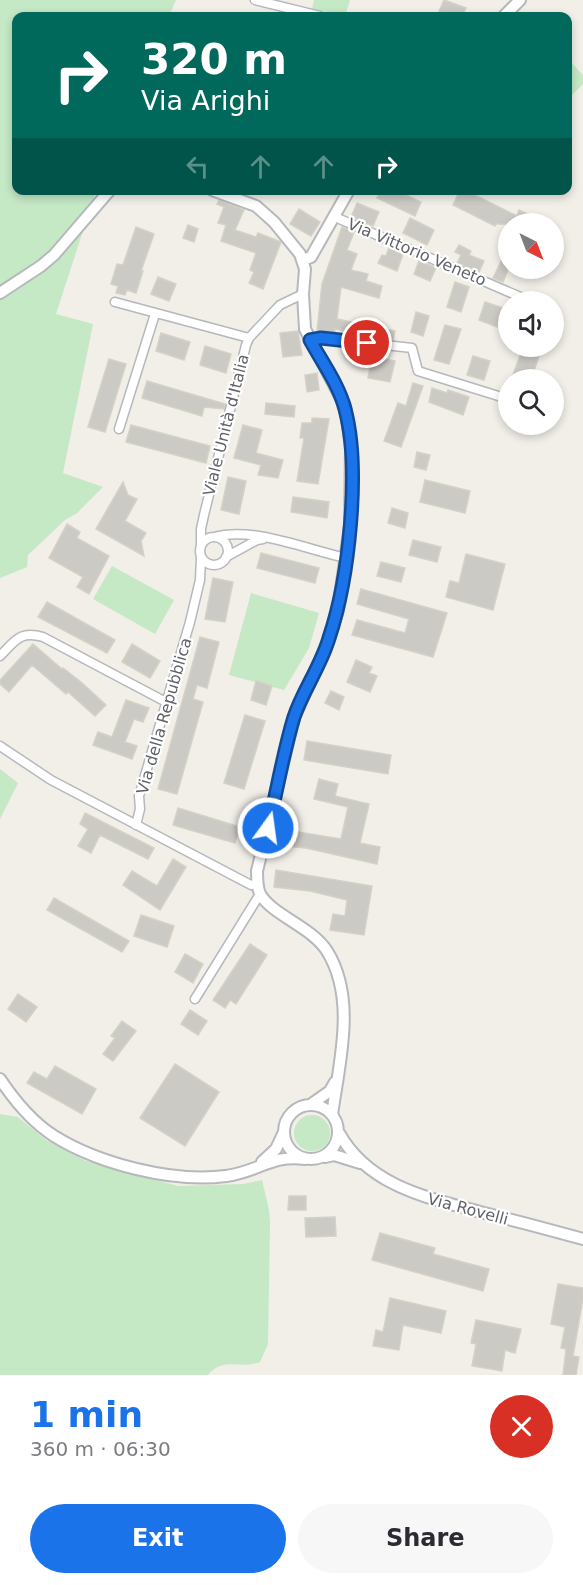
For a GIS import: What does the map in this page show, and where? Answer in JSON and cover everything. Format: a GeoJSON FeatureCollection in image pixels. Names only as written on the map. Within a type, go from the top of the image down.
{"type":"FeatureCollection","features":[{"type":"Feature","properties":{"kind":"street"},"geometry":{"type":"LineString","coordinates":[[255,0],[304,12]]}},
{"type":"Feature","properties":{"kind":"street"},"geometry":{"type":"LineString","coordinates":[[508,12],[520,0]]}},
{"type":"Feature","properties":{"kind":"street"},"geometry":{"type":"LineString","coordinates":[[0,292],[54,255],[106,195]]}},
{"type":"Feature","properties":{"kind":"street"},"geometry":{"type":"LineString","coordinates":[[0,1080],[35,1121],[53,1135],[105,1159],[138,1169],[196,1177],[242,1174],[278,1159],[322,1157],[332,1150],[339,1133],[333,1115],[344,1029],[344,1006],[335,968],[326,950],[314,936],[269,904],[259,889],[257,871],[294,718],[329,640],[338,610],[346,558],[351,496],[349,424],[345,406],[305,329],[303,261],[274,222],[256,206],[226,195]]}},
{"type":"Feature","properties":{"kind":"street"},"geometry":{"type":"LineString","coordinates":[[303,261],[311,256],[346,195]]}},
{"type":"Feature","properties":{"kind":"street","name":"Via Vittorio Veneto"},"geometry":{"type":"LineString","coordinates":[[335,217],[507,291]]}},
{"type":"Feature","properties":{"kind":"street","name":"Viale Unità d'Italia"},"geometry":{"type":"LineString","coordinates":[[201,546],[204,515],[246,345],[249,338],[280,305],[303,294]]}},
{"type":"Feature","properties":{"kind":"street"},"geometry":{"type":"LineString","coordinates":[[116,302],[249,338]]}},
{"type":"Feature","properties":{"kind":"street"},"geometry":{"type":"LineString","coordinates":[[119,429],[155,314]]}},
{"type":"Feature","properties":{"kind":"street"},"geometry":{"type":"LineString","coordinates":[[310,340],[321,338],[412,348],[418,371],[498,396]]}},
{"type":"Feature","properties":{"kind":"street"},"geometry":{"type":"LineString","coordinates":[[214,565],[205,562],[201,557],[201,546],[209,538],[221,535],[251,535],[346,558]]}},
{"type":"Feature","properties":{"kind":"street"},"geometry":{"type":"LineString","coordinates":[[214,537],[227,546],[226,557]]}},
{"type":"Feature","properties":{"kind":"street"},"geometry":{"type":"LineString","coordinates":[[200,580],[204,573],[224,561],[226,557],[257,540],[267,538]]}},
{"type":"Feature","properties":{"kind":"street","name":"Via della Repubblica"},"geometry":{"type":"LineString","coordinates":[[136,825],[140,796],[190,622],[200,580],[201,557]]}},
{"type":"Feature","properties":{"kind":"street"},"geometry":{"type":"LineString","coordinates":[[0,656],[24,634],[32,633],[166,702]]}},
{"type":"Feature","properties":{"kind":"street"},"geometry":{"type":"LineString","coordinates":[[0,746],[51,780],[259,889]]}},
{"type":"Feature","properties":{"kind":"street"},"geometry":{"type":"LineString","coordinates":[[195,999],[259,889]]}},
{"type":"Feature","properties":{"kind":"street"},"geometry":{"type":"LineString","coordinates":[[309,1105],[330,1091],[338,1076]]}},
{"type":"Feature","properties":{"kind":"street"},"geometry":{"type":"LineString","coordinates":[[255,1168],[276,1149],[292,1113],[309,1105],[320,1106],[333,1115]]}},
{"type":"Feature","properties":{"kind":"street"},"geometry":{"type":"LineString","coordinates":[[284,1130],[289,1149],[305,1159]]}},
{"type":"Feature","properties":{"kind":"street","name":"Via Rovelli"},"geometry":{"type":"LineString","coordinates":[[339,1133],[360,1162],[386,1181],[415,1194],[583,1239]]}},
{"type":"Feature","properties":{"kind":"street","name":"Via Rovelli"},"geometry":{"type":"LineString","coordinates":[[322,1157],[334,1155],[360,1162]]}},
{"type":"Feature","properties":{"kind":"green space"},"geometry":{"type":"Polygon","coordinates":[[[0,0],[176,0],[171,12],[12,12],[12,195],[95,195],[56,314],[93,324],[63,473],[103,487],[28,555],[27,567],[0,578],[0,0]]]}},
{"type":"Feature","properties":{"kind":"green space"},"geometry":{"type":"Polygon","coordinates":[[[314,0],[350,0],[346,12],[312,9],[314,0]]]}},
{"type":"Feature","properties":{"kind":"green space"},"geometry":{"type":"Polygon","coordinates":[[[572,63],[583,75],[583,84],[572,95],[572,63]]]}},
{"type":"Feature","properties":{"kind":"green space"},"geometry":{"type":"Polygon","coordinates":[[[112,566],[174,600],[155,634],[93,599],[112,566]]]}},
{"type":"Feature","properties":{"kind":"green space"},"geometry":{"type":"Polygon","coordinates":[[[251,593],[319,613],[309,648],[284,690],[229,675],[251,593]]]}},
{"type":"Feature","properties":{"kind":"green space"},"geometry":{"type":"Polygon","coordinates":[[[0,769],[18,783],[0,819],[0,769]]]}},
{"type":"Feature","properties":{"kind":"green space"},"geometry":{"type":"Polygon","coordinates":[[[0,1114],[18,1117],[46,1140],[86,1161],[178,1186],[243,1184],[262,1180],[270,1223],[268,1344],[260,1362],[220,1366],[208,1375],[0,1375],[0,1114]]]}},
{"type":"Feature","properties":{"kind":"green space"},"geometry":{"type":"Polygon","coordinates":[[[312,1115],[325,1120],[330,1133],[325,1146],[312,1151],[299,1146],[294,1133],[299,1120],[312,1115]]]}},
{"type":"Feature","properties":{"kind":"building"},"geometry":{"type":"Polygon","coordinates":[[[444,0],[466,8],[464,12],[439,12],[444,0]]]}},
{"type":"Feature","properties":{"kind":"building"},"geometry":{"type":"Polygon","coordinates":[[[378,195],[406,195],[421,202],[415,216],[377,198],[378,195]]]}},
{"type":"Feature","properties":{"kind":"building"},"geometry":{"type":"Polygon","coordinates":[[[458,195],[475,195],[511,213],[498,213],[498,224],[495,226],[453,205],[458,195]]]}},
{"type":"Feature","properties":{"kind":"building"},"geometry":{"type":"Polygon","coordinates":[[[219,200],[244,210],[235,230],[256,237],[258,233],[281,242],[263,289],[249,283],[254,272],[250,270],[256,253],[221,241],[226,225],[218,223],[224,207],[217,204],[219,200]]]}},
{"type":"Feature","properties":{"kind":"building"},"geometry":{"type":"Polygon","coordinates":[[[357,203],[379,212],[373,226],[351,217],[357,203]]]}},
{"type":"Feature","properties":{"kind":"building"},"geometry":{"type":"Polygon","coordinates":[[[299,209],[320,222],[311,236],[290,224],[299,209]]]}},
{"type":"Feature","properties":{"kind":"building"},"geometry":{"type":"Polygon","coordinates":[[[410,218],[434,230],[427,245],[403,233],[410,218]]]}},
{"type":"Feature","properties":{"kind":"building"},"geometry":{"type":"Polygon","coordinates":[[[188,225],[198,229],[194,242],[183,238],[188,225]]]}},
{"type":"Feature","properties":{"kind":"building"},"geometry":{"type":"Polygon","coordinates":[[[136,227],[154,234],[141,271],[143,271],[136,293],[127,290],[125,295],[116,293],[118,286],[111,284],[117,264],[123,265],[136,227]]]}},
{"type":"Feature","properties":{"kind":"building"},"geometry":{"type":"Polygon","coordinates":[[[342,227],[354,232],[347,250],[357,254],[351,270],[368,274],[366,281],[382,286],[379,298],[341,287],[337,319],[395,331],[393,340],[335,329],[335,333],[317,331],[322,284],[342,227]]]}},
{"type":"Feature","properties":{"kind":"building"},"geometry":{"type":"Polygon","coordinates":[[[459,245],[471,251],[469,255],[484,261],[479,272],[457,263],[461,255],[455,252],[459,245]]]}},
{"type":"Feature","properties":{"kind":"building"},"geometry":{"type":"Polygon","coordinates":[[[389,248],[403,254],[397,271],[378,263],[382,255],[386,256],[389,248]]]}},
{"type":"Feature","properties":{"kind":"building"},"geometry":{"type":"Polygon","coordinates":[[[419,261],[436,268],[430,281],[414,274],[419,261]]]}},
{"type":"Feature","properties":{"kind":"building"},"geometry":{"type":"Polygon","coordinates":[[[498,268],[498,279],[504,279],[503,282],[493,278],[498,268]]]}},
{"type":"Feature","properties":{"kind":"building"},"geometry":{"type":"Polygon","coordinates":[[[158,277],[176,284],[169,301],[151,294],[158,277]]]}},
{"type":"Feature","properties":{"kind":"building"},"geometry":{"type":"Polygon","coordinates":[[[455,282],[469,287],[461,312],[447,307],[455,282]]]}},
{"type":"Feature","properties":{"kind":"building"},"geometry":{"type":"Polygon","coordinates":[[[485,302],[498,306],[497,327],[479,320],[485,302]]]}},
{"type":"Feature","properties":{"kind":"building"},"geometry":{"type":"Polygon","coordinates":[[[416,312],[429,316],[423,336],[411,332],[416,312]]]}},
{"type":"Feature","properties":{"kind":"building"},"geometry":{"type":"Polygon","coordinates":[[[445,325],[461,329],[449,364],[434,360],[445,325]]]}},
{"type":"Feature","properties":{"kind":"building"},"geometry":{"type":"Polygon","coordinates":[[[298,331],[302,355],[283,357],[280,333],[298,331]]]}},
{"type":"Feature","properties":{"kind":"building"},"geometry":{"type":"Polygon","coordinates":[[[161,333],[190,342],[184,360],[156,351],[161,333]]]}},
{"type":"Feature","properties":{"kind":"building"},"geometry":{"type":"Polygon","coordinates":[[[205,346],[231,354],[226,373],[200,365],[205,346]]]}},
{"type":"Feature","properties":{"kind":"building"},"geometry":{"type":"Polygon","coordinates":[[[372,356],[395,361],[390,382],[368,378],[372,356]]]}},
{"type":"Feature","properties":{"kind":"building"},"geometry":{"type":"Polygon","coordinates":[[[473,356],[490,361],[484,380],[467,375],[473,356]]]}},
{"type":"Feature","properties":{"kind":"building"},"geometry":{"type":"Polygon","coordinates":[[[519,357],[539,357],[535,369],[515,369],[519,357]]]}},
{"type":"Feature","properties":{"kind":"building"},"geometry":{"type":"Polygon","coordinates":[[[109,359],[126,364],[105,432],[88,427],[109,359]]]}},
{"type":"Feature","properties":{"kind":"building"},"geometry":{"type":"Polygon","coordinates":[[[317,373],[319,390],[307,392],[305,375],[317,373]]]}},
{"type":"Feature","properties":{"kind":"building"},"geometry":{"type":"Polygon","coordinates":[[[147,381],[225,404],[224,409],[204,407],[202,416],[142,398],[147,381]]]}},
{"type":"Feature","properties":{"kind":"building"},"geometry":{"type":"Polygon","coordinates":[[[413,383],[423,386],[401,447],[384,441],[398,403],[406,406],[413,383]]]}},
{"type":"Feature","properties":{"kind":"building"},"geometry":{"type":"Polygon","coordinates":[[[432,388],[447,393],[448,390],[469,397],[463,415],[429,402],[432,388]]]}},
{"type":"Feature","properties":{"kind":"building"},"geometry":{"type":"Polygon","coordinates":[[[266,403],[295,406],[294,417],[265,414],[266,403]]]}},
{"type":"Feature","properties":{"kind":"building"},"geometry":{"type":"Polygon","coordinates":[[[312,418],[329,419],[318,484],[297,481],[304,438],[300,438],[302,423],[312,423],[312,418]]]}},
{"type":"Feature","properties":{"kind":"building"},"geometry":{"type":"Polygon","coordinates":[[[131,425],[210,446],[206,463],[126,442],[131,425]]]}},
{"type":"Feature","properties":{"kind":"building"},"geometry":{"type":"Polygon","coordinates":[[[243,425],[262,430],[256,453],[283,460],[278,478],[258,475],[261,465],[234,458],[243,425]]]}},
{"type":"Feature","properties":{"kind":"building"},"geometry":{"type":"Polygon","coordinates":[[[417,452],[430,455],[426,470],[414,467],[417,452]]]}},
{"type":"Feature","properties":{"kind":"building"},"geometry":{"type":"Polygon","coordinates":[[[228,477],[246,481],[239,514],[221,510],[228,477]]]}},
{"type":"Feature","properties":{"kind":"building"},"geometry":{"type":"Polygon","coordinates":[[[425,480],[470,491],[465,513],[420,502],[425,480]]]}},
{"type":"Feature","properties":{"kind":"building"},"geometry":{"type":"Polygon","coordinates":[[[123,482],[128,495],[137,499],[125,521],[146,533],[141,541],[144,556],[96,529],[123,482]]]}},
{"type":"Feature","properties":{"kind":"building"},"geometry":{"type":"Polygon","coordinates":[[[293,497],[329,502],[327,518],[291,512],[293,497]]]}},
{"type":"Feature","properties":{"kind":"building"},"geometry":{"type":"Polygon","coordinates":[[[392,508],[408,513],[405,528],[388,523],[392,508]]]}},
{"type":"Feature","properties":{"kind":"building"},"geometry":{"type":"Polygon","coordinates":[[[67,524],[80,532],[77,538],[109,556],[89,594],[77,587],[83,577],[49,558],[67,524]]]}},
{"type":"Feature","properties":{"kind":"building"},"geometry":{"type":"Polygon","coordinates":[[[413,540],[441,547],[437,562],[409,555],[413,540]]]}},
{"type":"Feature","properties":{"kind":"building"},"geometry":{"type":"Polygon","coordinates":[[[261,553],[319,568],[315,583],[257,568],[261,553]]]}},
{"type":"Feature","properties":{"kind":"building"},"geometry":{"type":"Polygon","coordinates":[[[466,554],[505,564],[493,610],[446,597],[450,581],[459,583],[466,554]]]}},
{"type":"Feature","properties":{"kind":"building"},"geometry":{"type":"Polygon","coordinates":[[[381,562],[405,568],[401,582],[377,576],[381,562]]]}},
{"type":"Feature","properties":{"kind":"building"},"geometry":{"type":"Polygon","coordinates":[[[213,578],[233,582],[225,622],[205,619],[213,578]]]}},
{"type":"Feature","properties":{"kind":"building"},"geometry":{"type":"Polygon","coordinates":[[[361,589],[447,613],[433,657],[352,635],[357,620],[405,633],[409,619],[357,604],[361,589]]]}},
{"type":"Feature","properties":{"kind":"building"},"geometry":{"type":"Polygon","coordinates":[[[47,602],[115,640],[107,653],[38,617],[47,602]]]}},
{"type":"Feature","properties":{"kind":"building"},"geometry":{"type":"Polygon","coordinates":[[[200,637],[219,642],[207,688],[197,685],[193,699],[203,702],[177,794],[158,789],[200,637]]]}},
{"type":"Feature","properties":{"kind":"building"},"geometry":{"type":"Polygon","coordinates":[[[33,644],[106,705],[95,716],[32,665],[9,692],[0,684],[0,680],[33,644]]]}},
{"type":"Feature","properties":{"kind":"building"},"geometry":{"type":"Polygon","coordinates":[[[132,644],[160,661],[150,678],[122,662],[132,644]]]}},
{"type":"Feature","properties":{"kind":"building"},"geometry":{"type":"Polygon","coordinates":[[[356,660],[372,667],[369,673],[377,676],[370,692],[347,682],[356,660]]]}},
{"type":"Feature","properties":{"kind":"building"},"geometry":{"type":"Polygon","coordinates":[[[256,681],[272,686],[266,705],[251,700],[256,681]]]}},
{"type":"Feature","properties":{"kind":"building"},"geometry":{"type":"Polygon","coordinates":[[[331,691],[344,697],[339,710],[325,703],[331,691]]]}},
{"type":"Feature","properties":{"kind":"building"},"geometry":{"type":"Polygon","coordinates":[[[126,700],[149,708],[143,722],[134,719],[125,742],[137,746],[132,759],[93,745],[98,732],[112,737],[126,700]]]}},
{"type":"Feature","properties":{"kind":"building"},"geometry":{"type":"Polygon","coordinates":[[[245,715],[265,721],[244,789],[224,783],[245,715]]]}},
{"type":"Feature","properties":{"kind":"building"},"geometry":{"type":"Polygon","coordinates":[[[307,741],[391,755],[388,774],[304,760],[307,741]]]}},
{"type":"Feature","properties":{"kind":"building"},"geometry":{"type":"Polygon","coordinates":[[[319,779],[338,784],[335,796],[369,804],[360,843],[380,847],[377,864],[306,848],[277,845],[280,829],[341,839],[348,807],[314,799],[319,779]]]}},
{"type":"Feature","properties":{"kind":"building"},"geometry":{"type":"Polygon","coordinates":[[[178,808],[240,827],[235,843],[173,825],[178,808]]]}},
{"type":"Feature","properties":{"kind":"building"},"geometry":{"type":"Polygon","coordinates":[[[85,813],[154,848],[148,859],[100,835],[91,853],[78,846],[88,829],[80,824],[85,813]]]}},
{"type":"Feature","properties":{"kind":"building"},"geometry":{"type":"Polygon","coordinates":[[[173,859],[186,867],[160,910],[123,885],[132,871],[157,886],[173,859]]]}},
{"type":"Feature","properties":{"kind":"building"},"geometry":{"type":"Polygon","coordinates":[[[276,870],[372,886],[364,935],[330,930],[333,914],[345,916],[347,900],[310,891],[274,887],[276,870]]]}},
{"type":"Feature","properties":{"kind":"building"},"geometry":{"type":"Polygon","coordinates":[[[54,898],[129,941],[122,952],[47,910],[54,898]]]}},
{"type":"Feature","properties":{"kind":"building"},"geometry":{"type":"Polygon","coordinates":[[[141,915],[174,926],[167,947],[134,936],[141,915]]]}},
{"type":"Feature","properties":{"kind":"building"},"geometry":{"type":"Polygon","coordinates":[[[250,944],[267,955],[236,1004],[230,1000],[225,1008],[213,1000],[250,944]]]}},
{"type":"Feature","properties":{"kind":"building"},"geometry":{"type":"Polygon","coordinates":[[[185,954],[203,964],[193,983],[175,972],[185,954]]]}},
{"type":"Feature","properties":{"kind":"building"},"geometry":{"type":"Polygon","coordinates":[[[18,994],[37,1007],[26,1022],[8,1009],[18,994]]]}},
{"type":"Feature","properties":{"kind":"building"},"geometry":{"type":"Polygon","coordinates":[[[190,1010],[207,1021],[198,1035],[181,1024],[190,1010]]]}},
{"type":"Feature","properties":{"kind":"building"},"geometry":{"type":"Polygon","coordinates":[[[122,1021],[136,1031],[113,1061],[103,1054],[115,1038],[111,1036],[122,1021]]]}},
{"type":"Feature","properties":{"kind":"building"},"geometry":{"type":"Polygon","coordinates":[[[175,1064],[219,1092],[185,1146],[140,1118],[175,1064]]]}},
{"type":"Feature","properties":{"kind":"building"},"geometry":{"type":"Polygon","coordinates":[[[55,1066],[96,1089],[82,1114],[27,1083],[34,1072],[47,1079],[55,1066]]]}},
{"type":"Feature","properties":{"kind":"building"},"geometry":{"type":"Polygon","coordinates":[[[289,1196],[306,1196],[306,1210],[288,1210],[289,1196]]]}},
{"type":"Feature","properties":{"kind":"building"},"geometry":{"type":"Polygon","coordinates":[[[335,1217],[336,1236],[306,1237],[305,1218],[335,1217]]]}},
{"type":"Feature","properties":{"kind":"building"},"geometry":{"type":"Polygon","coordinates":[[[380,1233],[435,1248],[433,1254],[489,1269],[483,1291],[372,1260],[380,1233]]]}},
{"type":"Feature","properties":{"kind":"building"},"geometry":{"type":"Polygon","coordinates":[[[558,1284],[583,1288],[573,1356],[579,1357],[576,1375],[563,1375],[566,1349],[561,1348],[565,1327],[551,1324],[558,1284]]]}},
{"type":"Feature","properties":{"kind":"building"},"geometry":{"type":"Polygon","coordinates":[[[390,1298],[446,1311],[441,1333],[403,1325],[399,1350],[373,1346],[376,1330],[383,1332],[390,1298]]]}},
{"type":"Feature","properties":{"kind":"building"},"geometry":{"type":"Polygon","coordinates":[[[476,1320],[521,1329],[515,1353],[505,1350],[502,1371],[472,1366],[476,1344],[471,1343],[476,1320]]]}},
{"type":"Feature","properties":{"kind":"route"},"geometry":{"type":"LineString","coordinates":[[268,828],[294,718],[329,640],[338,610],[350,526],[349,424],[345,406],[310,340],[321,338],[367,343]]}}]}
